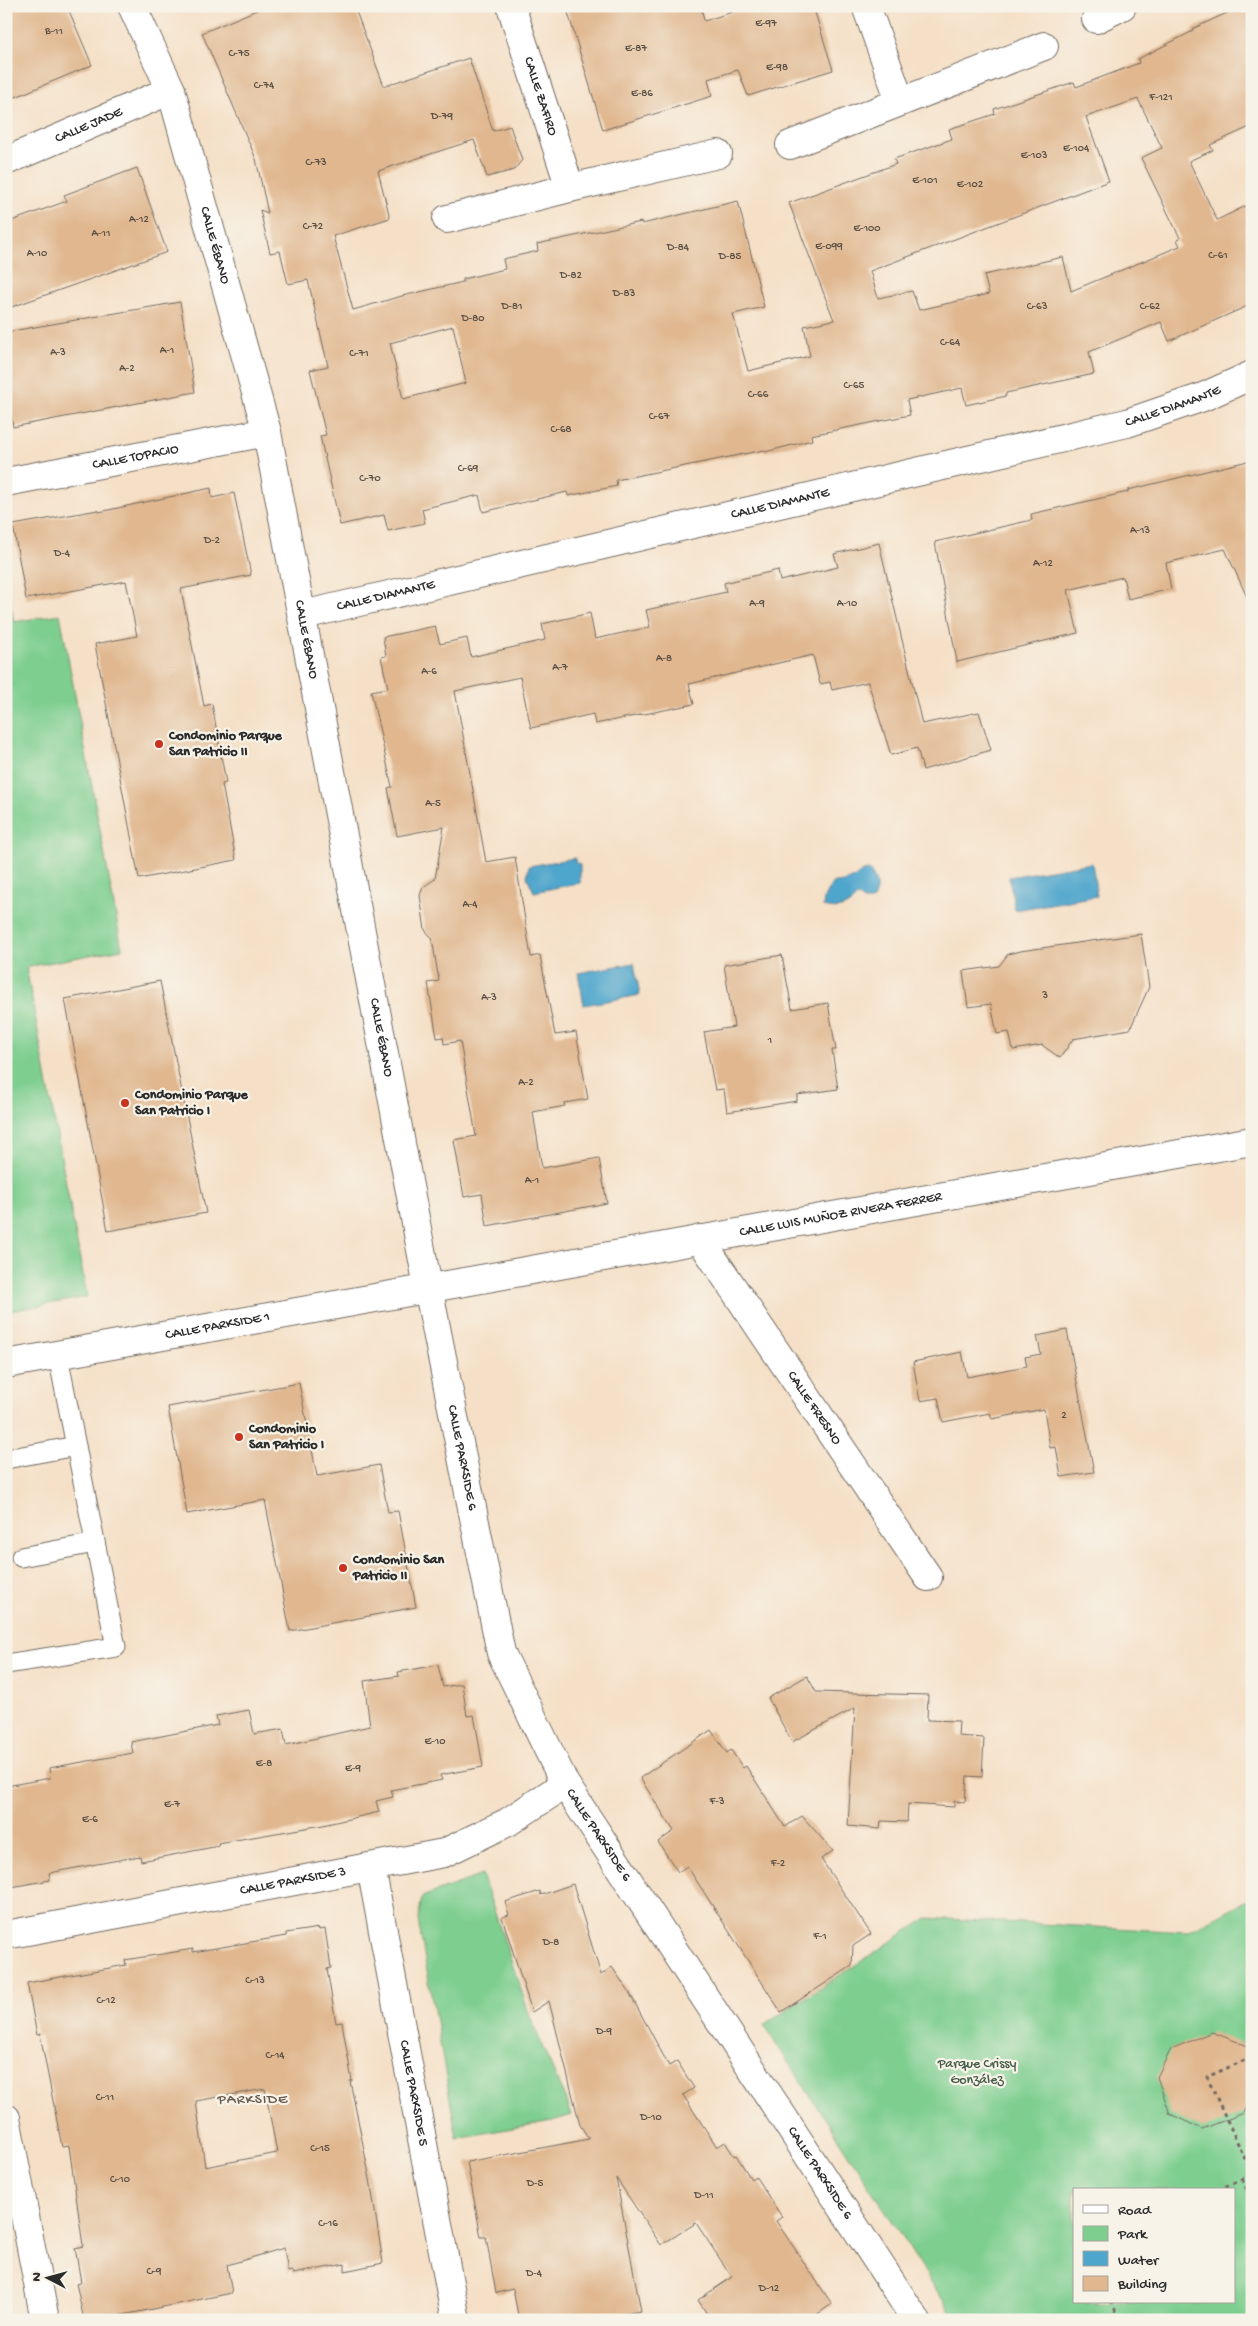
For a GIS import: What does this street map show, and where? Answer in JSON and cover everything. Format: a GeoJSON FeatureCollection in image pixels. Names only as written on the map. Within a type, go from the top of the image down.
{"type":"FeatureCollection","features":[{"type":"Feature","properties":{"kind":"street","name":"CALLE ÉBANO"},"geometry":{"type":"LineString","coordinates":[[132,6],[171,90],[267,432],[303,615],[428,1288]]}},
{"type":"Feature","properties":{"kind":"street","name":"CALLE ZAFIRO"},"geometry":{"type":"LineString","coordinates":[[511,6],[570,188]]}},
{"type":"Feature","properties":{"kind":"street"},"geometry":{"type":"LineString","coordinates":[[866,6],[900,101]]}},
{"type":"Feature","properties":{"kind":"street"},"geometry":{"type":"LineString","coordinates":[[1096,19],[1122,6]]}},
{"type":"Feature","properties":{"kind":"street"},"geometry":{"type":"LineString","coordinates":[[790,145],[1044,46]]}},
{"type":"Feature","properties":{"kind":"street","name":"CALLE JADE"},"geometry":{"type":"LineString","coordinates":[[6,161],[171,90]]}},
{"type":"Feature","properties":{"kind":"street"},"geometry":{"type":"LineString","coordinates":[[448,218],[718,154]]}},
{"type":"Feature","properties":{"kind":"street","name":"CALLE DIAMANTE"},"geometry":{"type":"LineString","coordinates":[[303,615],[1128,423],[1203,397],[1252,375]]}},
{"type":"Feature","properties":{"kind":"street","name":"CALLE TOPACIO"},"geometry":{"type":"LineString","coordinates":[[6,482],[267,432]]}},
{"type":"Feature","properties":{"kind":"street","name":"CALLE LUIS MUÑOZ RIVERA FERRER"},"geometry":{"type":"LineString","coordinates":[[428,1288],[1252,1141]]}},
{"type":"Feature","properties":{"kind":"street","name":"CALLE FRESNO"},"geometry":{"type":"LineString","coordinates":[[700,1239],[928,1577]]}},
{"type":"Feature","properties":{"kind":"street","name":"CALLE PARKSIDE 1"},"geometry":{"type":"LineString","coordinates":[[6,1364],[428,1288]]}},
{"type":"Feature","properties":{"kind":"street","name":"CALLE PARKSIDE 6"},"geometry":{"type":"LineString","coordinates":[[428,1288],[501,1653],[565,1784],[916,2320]]}},
{"type":"Feature","properties":{"kind":"street","name":"CALLE PARKSIDE 3"},"geometry":{"type":"LineString","coordinates":[[6,1935],[444,1853],[508,1822],[565,1784]]}},
{"type":"Feature","properties":{"kind":"street","name":"CALLE PARKSIDE 5"},"geometry":{"type":"LineString","coordinates":[[370,1867],[456,2320]]}},
{"type":"Feature","properties":{"kind":"street"},"geometry":{"type":"LineString","coordinates":[[6,2118],[45,2320]]}},
{"type":"Feature","properties":{"kind":"lane"},"geometry":{"type":"LineString","coordinates":[[6,1664],[116,1647],[58,1356]]}},
{"type":"Feature","properties":{"kind":"lane"},"geometry":{"type":"LineString","coordinates":[[6,1459],[76,1446]]}},
{"type":"Feature","properties":{"kind":"lane"},"geometry":{"type":"LineString","coordinates":[[21,1557],[95,1543]]}},
{"type":"Feature","properties":{"kind":"path"},"geometry":{"type":"LineString","coordinates":[[1222,2188],[1252,2174],[1206,2077],[1252,2057]]}},
{"type":"Feature","properties":{"kind":"path"},"geometry":{"type":"LineString","coordinates":[[1242,2179],[1252,2201]]}},
{"type":"Feature","properties":{"kind":"path"},"geometry":{"type":"LineString","coordinates":[[1112,2304],[1120,2320]]}},
{"type":"Feature","properties":{"kind":"green space"},"geometry":{"type":"Polygon","coordinates":[[[6,583],[14,622],[60,614],[122,949],[26,967],[87,1297],[6,1312],[6,583]]]}},
{"type":"Feature","properties":{"kind":"green space"},"geometry":{"type":"Polygon","coordinates":[[[482,1875],[531,2019],[572,2115],[552,2121],[457,2138],[418,1920],[422,1897],[482,1875]]]}},
{"type":"Feature","properties":{"kind":"green space","name":"Parque Crissy González"},"geometry":{"type":"Polygon","coordinates":[[[1252,1897],[1252,2320],[956,2320],[764,2025],[927,1918],[1188,1932],[1252,1897]]]}},
{"type":"Feature","properties":{"kind":"water"},"geometry":{"type":"Polygon","coordinates":[[[575,858],[576,862],[580,865],[580,883],[534,892],[527,877],[529,866],[575,858]]]}},
{"type":"Feature","properties":{"kind":"water"},"geometry":{"type":"Polygon","coordinates":[[[1092,863],[1097,896],[1015,910],[1009,877],[1092,863]]]}},
{"type":"Feature","properties":{"kind":"water"},"geometry":{"type":"Polygon","coordinates":[[[869,870],[876,885],[876,892],[872,901],[863,901],[858,896],[842,908],[823,907],[824,898],[832,883],[848,880],[862,871],[869,870]]]}},
{"type":"Feature","properties":{"kind":"water"},"geometry":{"type":"Polygon","coordinates":[[[634,963],[640,995],[584,1005],[578,973],[634,963]]]}},
{"type":"Feature","properties":{"kind":"building"},"geometry":{"type":"Polygon","coordinates":[[[6,6],[67,6],[92,65],[13,98],[6,82],[6,6]]]}},
{"type":"Feature","properties":{"kind":"building"},"geometry":{"type":"Polygon","coordinates":[[[266,6],[354,6],[384,86],[469,58],[493,131],[510,126],[522,160],[514,170],[487,177],[474,140],[378,171],[390,218],[333,236],[353,310],[463,282],[463,279],[505,269],[503,259],[538,251],[537,244],[641,222],[642,224],[738,201],[764,307],[733,314],[748,371],[810,356],[804,326],[834,320],[789,203],[896,164],[894,159],[952,139],[949,129],[995,114],[994,109],[1074,82],[1076,87],[1139,63],[1138,59],[1193,31],[1192,29],[1242,6],[1252,6],[1252,126],[1210,145],[1213,150],[1189,161],[1217,220],[1252,203],[1252,304],[1169,341],[1161,322],[1089,352],[1094,374],[1006,393],[1006,396],[966,405],[962,388],[907,400],[910,415],[811,435],[812,440],[765,452],[764,450],[616,480],[617,486],[568,496],[567,492],[483,512],[479,495],[422,509],[425,523],[388,531],[384,515],[340,525],[320,436],[326,435],[310,370],[328,366],[308,280],[288,284],[280,251],[270,253],[260,210],[268,213],[256,159],[202,33],[266,6]],[[1138,99],[1086,117],[1109,181],[870,271],[878,298],[912,291],[919,310],[989,294],[984,275],[1063,257],[1071,291],[1180,246],[1177,240],[1180,238],[1141,158],[1162,148],[1138,99]],[[453,326],[390,343],[403,399],[466,383],[453,326]]]}},
{"type":"Feature","properties":{"kind":"building"},"geometry":{"type":"Polygon","coordinates":[[[566,6],[701,6],[704,21],[751,6],[813,6],[833,70],[748,96],[738,70],[708,79],[712,96],[603,130],[566,6]]]}},
{"type":"Feature","properties":{"kind":"building"},"geometry":{"type":"Polygon","coordinates":[[[137,168],[167,252],[6,309],[6,223],[67,201],[64,195],[137,168]]]}},
{"type":"Feature","properties":{"kind":"building"},"geometry":{"type":"Polygon","coordinates":[[[180,302],[195,392],[13,427],[6,385],[6,332],[180,302]]]}},
{"type":"Feature","properties":{"kind":"building"},"geometry":{"type":"Polygon","coordinates":[[[1252,460],[1252,608],[1225,549],[1166,563],[1171,589],[1128,599],[1123,577],[1068,590],[1078,633],[957,662],[935,542],[1032,520],[1031,514],[1128,492],[1128,490],[1252,460]]]}},
{"type":"Feature","properties":{"kind":"building"},"geometry":{"type":"Polygon","coordinates":[[[211,488],[212,498],[234,493],[251,575],[181,589],[204,706],[212,704],[226,783],[222,784],[236,860],[139,879],[95,644],[137,636],[126,581],[26,599],[13,525],[98,510],[99,512],[211,488]]]}},
{"type":"Feature","properties":{"kind":"building"},"geometry":{"type":"Polygon","coordinates":[[[879,543],[922,724],[979,712],[991,750],[923,770],[917,748],[891,755],[868,682],[832,690],[830,682],[820,684],[813,655],[689,684],[694,704],[595,724],[593,714],[531,728],[520,677],[455,691],[486,862],[515,857],[531,957],[540,955],[555,1035],[576,1032],[588,1099],[564,1103],[565,1106],[533,1112],[542,1168],[599,1158],[607,1203],[487,1226],[482,1194],[464,1197],[454,1140],[476,1136],[460,1041],[444,1044],[443,1037],[437,1038],[428,983],[439,981],[432,938],[425,930],[420,895],[423,887],[435,879],[444,827],[397,836],[388,788],[392,787],[371,691],[388,688],[381,657],[386,656],[383,637],[435,626],[440,644],[467,638],[471,657],[545,640],[542,624],[590,613],[595,639],[650,627],[646,610],[726,592],[724,583],[778,570],[780,581],[838,567],[834,554],[879,543]]]}},
{"type":"Feature","properties":{"kind":"building"},"geometry":{"type":"Polygon","coordinates":[[[1141,934],[1149,987],[1130,1029],[1073,1039],[1060,1058],[1042,1045],[1013,1050],[1009,1032],[997,1034],[991,1004],[968,1007],[963,971],[999,966],[1008,954],[1020,951],[1141,934]]]}},
{"type":"Feature","properties":{"kind":"building"},"geometry":{"type":"Polygon","coordinates":[[[782,955],[792,1009],[828,1003],[836,1050],[832,1050],[838,1089],[797,1095],[797,1101],[727,1112],[724,1089],[715,1090],[704,1032],[734,1027],[724,965],[782,955]]]}},
{"type":"Feature","properties":{"kind":"building","name":"Condominio Parque San Patricio I"},"geometry":{"type":"Polygon","coordinates":[[[160,981],[206,1213],[108,1231],[65,999],[160,981]]]}},
{"type":"Feature","properties":{"kind":"building"},"geometry":{"type":"Polygon","coordinates":[[[1067,1330],[1094,1472],[1061,1477],[1056,1447],[1050,1448],[1044,1409],[992,1419],[990,1413],[943,1422],[938,1398],[920,1401],[913,1362],[962,1352],[967,1377],[1027,1366],[1025,1357],[1041,1354],[1037,1336],[1067,1330]]]}},
{"type":"Feature","properties":{"kind":"building"},"geometry":{"type":"Polygon","coordinates":[[[299,1383],[317,1476],[379,1465],[388,1512],[398,1511],[416,1607],[290,1631],[265,1500],[187,1514],[168,1407],[299,1383]]]}},
{"type":"Feature","properties":{"kind":"building"},"geometry":{"type":"Polygon","coordinates":[[[438,1665],[443,1687],[462,1684],[467,1716],[474,1715],[483,1767],[440,1775],[442,1780],[391,1790],[393,1797],[376,1801],[379,1812],[323,1825],[218,1843],[219,1846],[141,1861],[140,1856],[49,1873],[50,1880],[6,1888],[6,1786],[50,1778],[49,1768],[133,1753],[131,1742],[218,1725],[216,1716],[249,1710],[254,1734],[283,1729],[286,1745],[370,1726],[364,1681],[399,1676],[398,1672],[438,1665]]]}},
{"type":"Feature","properties":{"kind":"building"},"geometry":{"type":"Polygon","coordinates":[[[807,1676],[816,1692],[928,1695],[927,1720],[959,1721],[958,1736],[984,1738],[982,1777],[967,1776],[965,1802],[954,1801],[954,1807],[908,1804],[907,1822],[881,1821],[880,1829],[848,1826],[855,1708],[792,1742],[768,1698],[807,1676]]]}},
{"type":"Feature","properties":{"kind":"building"},"geometry":{"type":"Polygon","coordinates":[[[711,1730],[727,1753],[731,1750],[743,1768],[746,1766],[785,1827],[802,1816],[833,1851],[821,1859],[871,1934],[853,1946],[852,1966],[781,2012],[687,1866],[678,1872],[658,1842],[674,1831],[640,1778],[711,1730]]]}},
{"type":"Feature","properties":{"kind":"building"},"geometry":{"type":"Polygon","coordinates":[[[573,1884],[601,1975],[612,1967],[629,1992],[669,2066],[677,2061],[694,2088],[683,2095],[717,2147],[725,2142],[734,2156],[736,2155],[751,2179],[755,2176],[782,2217],[776,2221],[832,2304],[809,2320],[711,2320],[698,2300],[732,2277],[696,2223],[661,2245],[616,2178],[641,2311],[593,2320],[519,2320],[513,2289],[496,2293],[486,2237],[481,2237],[467,2162],[589,2139],[580,2125],[549,2001],[532,2012],[502,1917],[509,1915],[505,1902],[540,1891],[541,1895],[573,1884]]]}},
{"type":"Feature","properties":{"kind":"building"},"geometry":{"type":"Polygon","coordinates":[[[319,1928],[319,1930],[325,1929],[331,1968],[327,1969],[336,2023],[342,2022],[352,2081],[350,2081],[370,2179],[383,2263],[345,2271],[345,2264],[293,2274],[292,2271],[288,2272],[284,2248],[227,2265],[232,2293],[98,2320],[84,2320],[76,2283],[81,2282],[75,2248],[83,2246],[69,2146],[62,2147],[40,2034],[37,2035],[27,1983],[126,1965],[125,1960],[193,1949],[193,1952],[286,1936],[286,1933],[319,1928]],[[265,2089],[196,2101],[205,2167],[277,2153],[265,2089]]]}},
{"type":"Feature","properties":{"kind":"building"},"geometry":{"type":"Polygon","coordinates":[[[1212,2032],[1248,2046],[1252,2054],[1252,2096],[1244,2113],[1202,2129],[1170,2114],[1157,2077],[1171,2049],[1212,2032]]]}},
{"type":"Feature","properties":{"kind":"place","name":"Condominio Parque San Patricio II"},"geometry":{"type":"Point","coordinates":[159,744]}},
{"type":"Feature","properties":{"kind":"place","name":"Condominio Parque San Patricio I"},"geometry":{"type":"Point","coordinates":[125,1103]}},
{"type":"Feature","properties":{"kind":"place","name":"Condominio San Patricio I"},"geometry":{"type":"Point","coordinates":[239,1437]}},
{"type":"Feature","properties":{"kind":"place","name":"Condominio San Patricio II"},"geometry":{"type":"Point","coordinates":[343,1568]}},
{"type":"Feature","properties":{"kind":"district","name":"PARKSIDE"},"geometry":{"type":"Point","coordinates":[253,2100]}}]}
